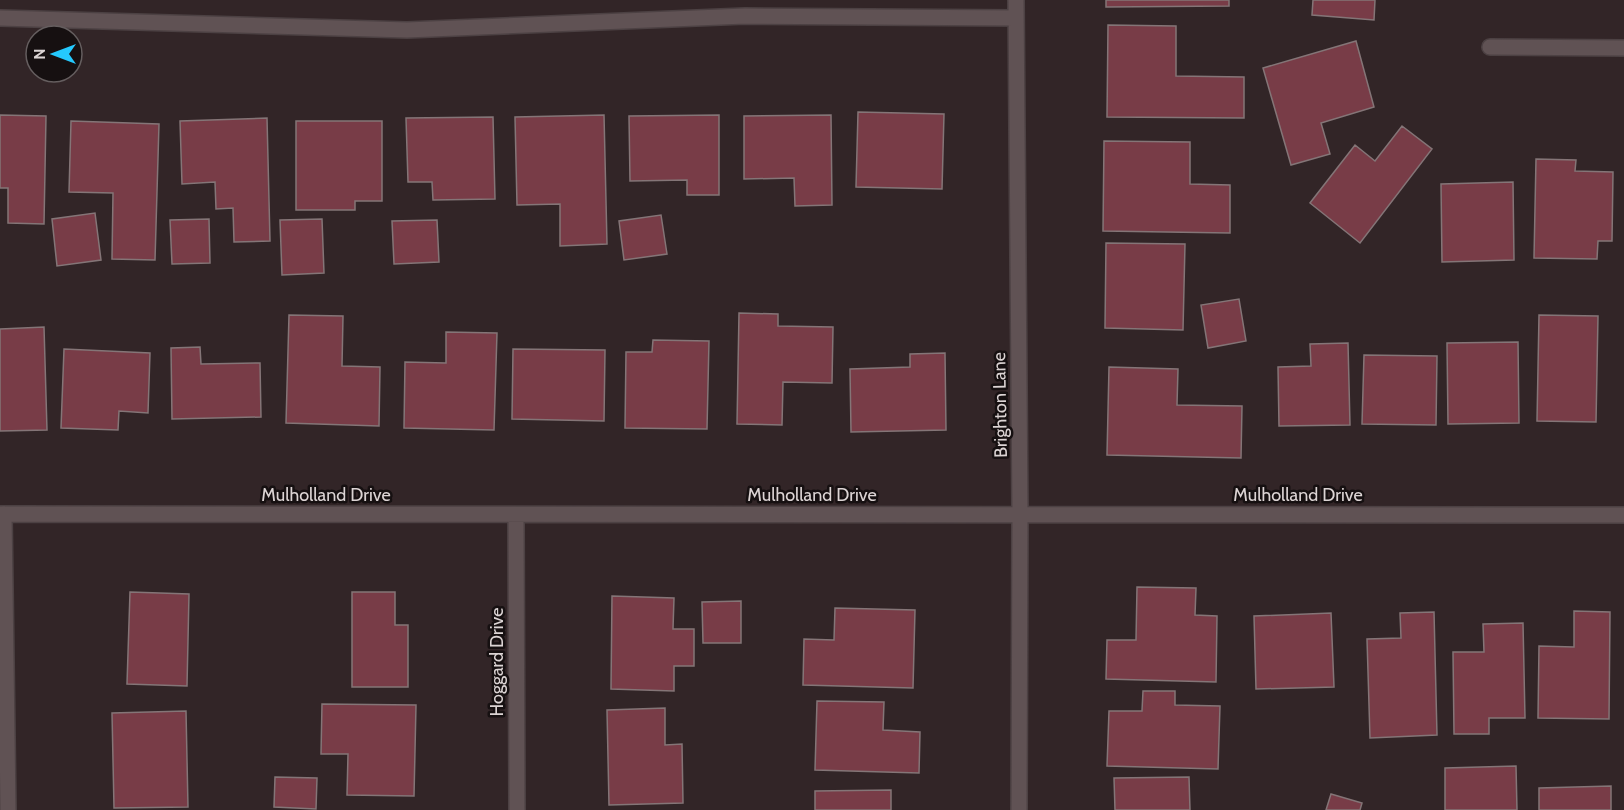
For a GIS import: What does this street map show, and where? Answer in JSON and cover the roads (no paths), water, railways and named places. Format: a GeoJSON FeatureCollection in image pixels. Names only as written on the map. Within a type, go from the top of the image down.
{"type":"FeatureCollection","features":[{"type":"Feature","properties":{"kind":"street","name":"Brighton Lane"},"geometry":{"type":"LineString","coordinates":[[1016,0],[1020,514],[1019,810]]}},
{"type":"Feature","properties":{"kind":"street"},"geometry":{"type":"LineString","coordinates":[[0,18],[407,30],[745,16],[1016,18]]}},
{"type":"Feature","properties":{"kind":"street"},"geometry":{"type":"LineString","coordinates":[[1490,47],[1624,48]]}},
{"type":"Feature","properties":{"kind":"street"},"geometry":{"type":"LineString","coordinates":[[2,514],[8,810]]}},
{"type":"Feature","properties":{"kind":"street","name":"Mulholland Drive"},"geometry":{"type":"LineString","coordinates":[[2,514],[1624,515]]}},
{"type":"Feature","properties":{"kind":"street","name":"Hoggard Drive"},"geometry":{"type":"LineString","coordinates":[[516,515],[517,810]]}}]}
